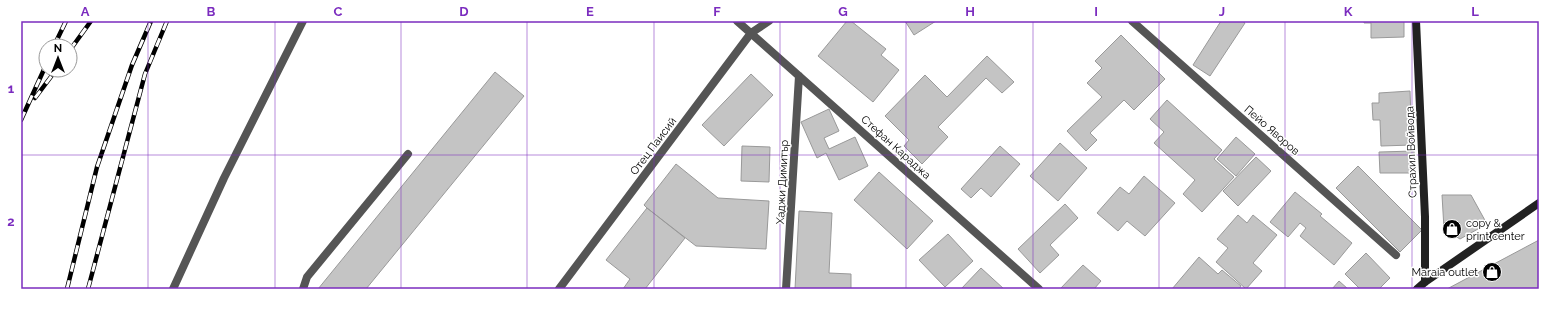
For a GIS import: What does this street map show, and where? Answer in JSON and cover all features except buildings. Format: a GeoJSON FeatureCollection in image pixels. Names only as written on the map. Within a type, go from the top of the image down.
{"type":"FeatureCollection","features":[{"type":"Feature","properties":{"kind":"street"},"geometry":{"type":"LineString","coordinates":[[173,289],[224,178],[303,21]]}},
{"type":"Feature","properties":{"kind":"street","name":"Стефан Караджа"},"geometry":{"type":"LineString","coordinates":[[737,21],[1039,289]]}},
{"type":"Feature","properties":{"kind":"street","name":"Отец Паисий"},"geometry":{"type":"LineString","coordinates":[[559,289],[752,34],[769,21]]}},
{"type":"Feature","properties":{"kind":"street","name":"Пейо Яворов"},"geometry":{"type":"LineString","coordinates":[[1132,21],[1396,254]]}},
{"type":"Feature","properties":{"kind":"street","name":"Страхил Войвода"},"geometry":{"type":"LineString","coordinates":[[1416,21],[1425,217],[1425,282]]}},
{"type":"Feature","properties":{"kind":"street","name":"Хаджи Димитър"},"geometry":{"type":"LineString","coordinates":[[786,289],[799,76]]}},
{"type":"Feature","properties":{"kind":"street"},"geometry":{"type":"LineString","coordinates":[[303,289],[307,277],[408,154]]}},
{"type":"Feature","properties":{"kind":"street"},"geometry":{"type":"LineString","coordinates":[[1417,289],[1539,203]]}},
{"type":"Feature","properties":{"kind":"railway"},"geometry":{"type":"LineString","coordinates":[[58,38],[66,21]]}},
{"type":"Feature","properties":{"kind":"railway"},"geometry":{"type":"LineString","coordinates":[[78,39],[91,21]]}},
{"type":"Feature","properties":{"kind":"railway"},"geometry":{"type":"LineString","coordinates":[[67,289],[97,167],[132,65],[151,21]]}},
{"type":"Feature","properties":{"kind":"railway"},"geometry":{"type":"LineString","coordinates":[[88,289],[145,74],[167,21]]}},
{"type":"Feature","properties":{"kind":"railway"},"geometry":{"type":"LineString","coordinates":[[21,120],[40,78]]}},
{"type":"Feature","properties":{"kind":"railway"},"geometry":{"type":"LineString","coordinates":[[35,98],[50,78]]}},
{"type":"Feature","properties":{"kind":"place","name":"copy & print center"},"geometry":{"type":"Point","coordinates":[1452,229]}},
{"type":"Feature","properties":{"kind":"place","name":"Maraia outlet"},"geometry":{"type":"Point","coordinates":[1492,272]}}]}
